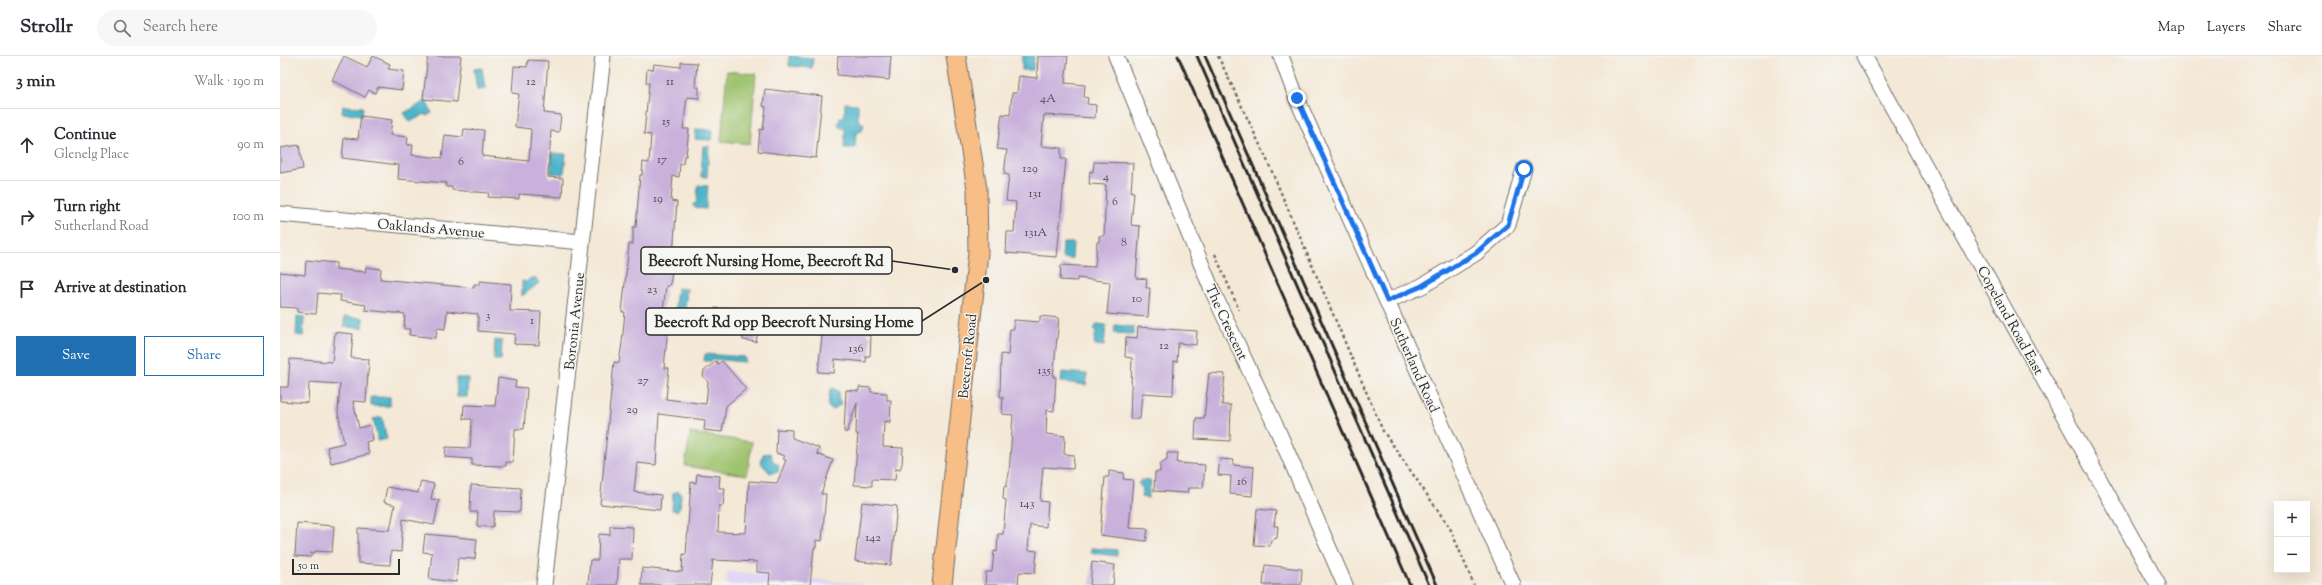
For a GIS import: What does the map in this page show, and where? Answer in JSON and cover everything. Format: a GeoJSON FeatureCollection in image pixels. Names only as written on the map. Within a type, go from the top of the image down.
{"type":"FeatureCollection","features":[{"type":"Feature","properties":{"kind":"main road","name":"Beecroft Road"},"geometry":{"type":"LineString","coordinates":[[942,585],[978,253],[977,189],[956,56]]}},
{"type":"Feature","properties":{"kind":"street","name":"Boronia Avenue"},"geometry":{"type":"LineString","coordinates":[[544,585],[603,56]]}},
{"type":"Feature","properties":{"kind":"street","name":"The Crescent"},"geometry":{"type":"LineString","coordinates":[[1116,56],[1212,290],[1278,432],[1345,585]]}},
{"type":"Feature","properties":{"kind":"street","name":"Sutherland Road"},"geometry":{"type":"LineString","coordinates":[[1281,56],[1297,98],[1513,585]]}},
{"type":"Feature","properties":{"kind":"street","name":"Copeland Road East"},"geometry":{"type":"LineString","coordinates":[[1864,56],[2158,585]]}},
{"type":"Feature","properties":{"kind":"street"},"geometry":{"type":"LineString","coordinates":[[1387,301],[1422,286],[1476,253],[1508,225],[1524,169]]}},
{"type":"Feature","properties":{"kind":"street","name":"Oaklands Avenue"},"geometry":{"type":"LineString","coordinates":[[280,214],[582,242]]}},
{"type":"Feature","properties":{"kind":"path"},"geometry":{"type":"LineString","coordinates":[[1218,56],[1270,167],[1383,431],[1450,528],[1474,585]]}},
{"type":"Feature","properties":{"kind":"shaded area"},"geometry":{"type":"Polygon","coordinates":[[[727,571],[872,585],[726,585],[727,571]]]}},
{"type":"Feature","properties":{"kind":"green space"},"geometry":{"type":"Polygon","coordinates":[[[727,71],[756,74],[750,144],[721,141],[727,71]]]}},
{"type":"Feature","properties":{"kind":"green space"},"geometry":{"type":"Polygon","coordinates":[[[690,433],[752,442],[747,475],[685,466],[690,433]]]}},
{"type":"Feature","properties":{"kind":"water"},"geometry":{"type":"Polygon","coordinates":[[[789,56],[813,58],[812,68],[789,66],[789,56]]]}},
{"type":"Feature","properties":{"kind":"water"},"geometry":{"type":"Polygon","coordinates":[[[1022,56],[1034,56],[1033,70],[1022,70],[1022,56]]]}},
{"type":"Feature","properties":{"kind":"water"},"geometry":{"type":"Polygon","coordinates":[[[482,68],[485,89],[477,90],[474,69],[482,68]]]}},
{"type":"Feature","properties":{"kind":"water"},"geometry":{"type":"Polygon","coordinates":[[[426,101],[432,113],[427,116],[425,114],[410,122],[404,113],[426,101]]]}},
{"type":"Feature","properties":{"kind":"water"},"geometry":{"type":"Polygon","coordinates":[[[845,103],[858,104],[858,120],[864,124],[862,131],[856,133],[855,148],[844,148],[845,129],[838,126],[840,118],[844,118],[845,103]]]}},
{"type":"Feature","properties":{"kind":"water"},"geometry":{"type":"Polygon","coordinates":[[[343,106],[363,107],[362,115],[342,113],[343,106]]]}},
{"type":"Feature","properties":{"kind":"water"},"geometry":{"type":"Polygon","coordinates":[[[696,129],[712,130],[711,140],[695,139],[696,129]]]}},
{"type":"Feature","properties":{"kind":"water"},"geometry":{"type":"Polygon","coordinates":[[[703,146],[709,146],[707,177],[701,176],[703,146]]]}},
{"type":"Feature","properties":{"kind":"water"},"geometry":{"type":"Polygon","coordinates":[[[552,153],[566,154],[564,174],[551,173],[552,153]]]}},
{"type":"Feature","properties":{"kind":"water"},"geometry":{"type":"Polygon","coordinates":[[[698,185],[708,186],[706,209],[695,208],[693,205],[697,201],[698,185]]]}},
{"type":"Feature","properties":{"kind":"water"},"geometry":{"type":"Polygon","coordinates":[[[1063,243],[1073,243],[1072,259],[1062,258],[1063,243]]]}},
{"type":"Feature","properties":{"kind":"water"},"geometry":{"type":"Polygon","coordinates":[[[531,278],[536,278],[539,283],[522,296],[522,281],[526,282],[531,278]]]}},
{"type":"Feature","properties":{"kind":"water"},"geometry":{"type":"Polygon","coordinates":[[[677,288],[687,289],[685,309],[675,308],[677,288]]]}},
{"type":"Feature","properties":{"kind":"water"},"geometry":{"type":"Polygon","coordinates":[[[297,316],[304,317],[303,336],[296,335],[297,316]]]}},
{"type":"Feature","properties":{"kind":"water"},"geometry":{"type":"Polygon","coordinates":[[[344,317],[363,318],[363,328],[344,327],[344,317]]]}},
{"type":"Feature","properties":{"kind":"water"},"geometry":{"type":"Polygon","coordinates":[[[1097,324],[1106,325],[1104,346],[1095,345],[1094,341],[1096,332],[1094,328],[1097,324]]]}},
{"type":"Feature","properties":{"kind":"water"},"geometry":{"type":"Polygon","coordinates":[[[1115,325],[1134,327],[1134,334],[1114,333],[1115,325]]]}},
{"type":"Feature","properties":{"kind":"water"},"geometry":{"type":"Polygon","coordinates":[[[495,340],[502,341],[501,360],[494,360],[495,340]]]}},
{"type":"Feature","properties":{"kind":"water"},"geometry":{"type":"Polygon","coordinates":[[[705,354],[745,357],[745,362],[713,359],[711,361],[704,361],[705,354]]]}},
{"type":"Feature","properties":{"kind":"water"},"geometry":{"type":"Polygon","coordinates":[[[1062,372],[1087,374],[1086,385],[1061,382],[1062,372]]]}},
{"type":"Feature","properties":{"kind":"water"},"geometry":{"type":"Polygon","coordinates":[[[456,378],[468,378],[467,397],[457,397],[456,378]]]}},
{"type":"Feature","properties":{"kind":"water"},"geometry":{"type":"Polygon","coordinates":[[[834,388],[839,392],[838,397],[841,404],[833,410],[828,407],[830,390],[834,388]]]}},
{"type":"Feature","properties":{"kind":"water"},"geometry":{"type":"Polygon","coordinates":[[[371,397],[390,397],[390,406],[371,406],[371,397]]]}},
{"type":"Feature","properties":{"kind":"water"},"geometry":{"type":"Polygon","coordinates":[[[382,417],[387,439],[378,441],[373,419],[382,417]]]}},
{"type":"Feature","properties":{"kind":"water"},"geometry":{"type":"Polygon","coordinates":[[[770,453],[773,461],[779,465],[778,472],[770,473],[761,463],[763,454],[770,453]]]}},
{"type":"Feature","properties":{"kind":"water"},"geometry":{"type":"Polygon","coordinates":[[[1142,480],[1151,481],[1148,498],[1141,497],[1143,489],[1138,483],[1142,480]]]}},
{"type":"Feature","properties":{"kind":"water"},"geometry":{"type":"Polygon","coordinates":[[[679,491],[681,494],[680,507],[677,511],[672,510],[673,493],[679,491]]]}},
{"type":"Feature","properties":{"kind":"water"},"geometry":{"type":"Polygon","coordinates":[[[1091,548],[1117,550],[1117,556],[1091,553],[1091,548]]]}},
{"type":"Feature","properties":{"kind":"building"},"geometry":{"type":"Polygon","coordinates":[[[344,56],[367,67],[373,56],[390,64],[388,69],[404,71],[402,90],[378,87],[375,93],[369,90],[365,97],[332,80],[344,56]]]}},
{"type":"Feature","properties":{"kind":"building"},"geometry":{"type":"Polygon","coordinates":[[[428,56],[461,56],[456,102],[423,99],[428,56]]]}},
{"type":"Feature","properties":{"kind":"building"},"geometry":{"type":"Polygon","coordinates":[[[838,56],[891,56],[889,80],[837,75],[838,56]]]}},
{"type":"Feature","properties":{"kind":"building"},"geometry":{"type":"Polygon","coordinates":[[[1038,56],[1068,56],[1065,83],[1085,85],[1084,97],[1088,98],[1087,104],[1096,105],[1095,118],[1044,115],[1041,146],[1061,148],[1061,159],[1066,159],[1057,257],[1006,253],[1007,232],[1014,232],[1016,202],[1006,201],[1009,175],[1004,174],[1007,150],[997,149],[1002,114],[1010,115],[1012,93],[1017,93],[1019,76],[1037,78],[1038,56]]]}},
{"type":"Feature","properties":{"kind":"building"},"geometry":{"type":"Polygon","coordinates":[[[528,60],[548,61],[544,113],[561,115],[559,132],[551,131],[548,177],[563,178],[562,197],[519,194],[519,199],[488,197],[489,193],[452,190],[452,187],[446,187],[446,183],[398,179],[399,165],[342,158],[344,138],[358,139],[361,116],[392,120],[390,135],[408,137],[407,145],[413,145],[412,155],[442,158],[445,135],[463,137],[464,129],[484,130],[482,156],[529,161],[531,129],[515,127],[519,94],[512,93],[514,66],[527,67],[528,60]]]}},
{"type":"Feature","properties":{"kind":"building"},"geometry":{"type":"Polygon","coordinates":[[[681,62],[697,63],[695,87],[699,87],[699,98],[687,97],[683,129],[689,129],[686,156],[684,156],[683,164],[680,164],[679,177],[673,176],[671,201],[677,202],[671,280],[669,286],[666,286],[662,319],[662,327],[668,327],[664,368],[669,368],[666,399],[706,404],[708,382],[703,376],[704,371],[716,361],[718,364],[722,361],[746,389],[726,406],[722,432],[704,430],[705,420],[659,414],[656,465],[637,463],[634,492],[661,495],[660,510],[600,504],[614,362],[619,363],[622,343],[625,312],[622,312],[629,244],[633,244],[633,227],[636,227],[640,175],[642,175],[643,162],[649,163],[651,135],[644,134],[649,83],[646,83],[647,69],[653,70],[654,64],[681,67],[681,62]]]}},
{"type":"Feature","properties":{"kind":"building"},"geometry":{"type":"Polygon","coordinates":[[[765,89],[822,96],[816,158],[758,151],[760,129],[763,130],[766,107],[763,106],[765,89]]]}},
{"type":"Feature","properties":{"kind":"building"},"geometry":{"type":"Polygon","coordinates":[[[299,145],[303,169],[280,173],[280,148],[299,145]]]}},
{"type":"Feature","properties":{"kind":"building"},"geometry":{"type":"Polygon","coordinates":[[[1094,162],[1133,163],[1131,192],[1134,192],[1131,225],[1140,226],[1136,278],[1147,279],[1146,288],[1150,288],[1148,317],[1107,314],[1110,282],[1077,278],[1077,281],[1060,280],[1061,265],[1095,267],[1097,242],[1099,242],[1099,236],[1104,236],[1106,185],[1089,184],[1090,171],[1093,172],[1094,162]]]}},
{"type":"Feature","properties":{"kind":"building"},"geometry":{"type":"Polygon","coordinates":[[[306,260],[336,263],[336,269],[365,272],[366,267],[381,269],[380,279],[474,288],[474,284],[480,284],[480,281],[511,284],[510,311],[541,312],[539,345],[514,344],[515,334],[478,331],[478,314],[447,311],[445,329],[437,328],[436,338],[409,335],[410,329],[404,329],[405,314],[365,310],[366,305],[340,301],[341,295],[318,293],[316,314],[297,312],[297,308],[280,307],[280,272],[305,275],[306,260]]]}},
{"type":"Feature","properties":{"kind":"building"},"geometry":{"type":"Polygon","coordinates":[[[715,308],[758,312],[757,318],[760,318],[756,342],[743,340],[743,336],[712,333],[715,308]]]}},
{"type":"Feature","properties":{"kind":"building"},"geometry":{"type":"Polygon","coordinates":[[[1040,316],[1059,318],[1053,377],[1056,377],[1054,411],[1047,410],[1046,434],[1065,436],[1064,454],[1074,455],[1073,469],[1043,467],[1040,501],[1048,502],[1046,527],[1030,525],[1028,550],[1037,551],[1035,573],[1019,572],[1018,585],[985,585],[986,572],[992,572],[994,551],[997,552],[998,534],[1003,534],[1006,500],[1003,499],[1004,486],[1006,487],[1009,474],[1013,415],[1002,414],[1003,397],[1000,397],[1001,354],[1008,355],[1010,329],[1014,329],[1014,320],[1040,322],[1040,316]]]}},
{"type":"Feature","properties":{"kind":"building"},"geometry":{"type":"Polygon","coordinates":[[[820,318],[859,321],[859,325],[869,326],[868,336],[871,336],[870,356],[866,356],[866,362],[835,359],[834,373],[818,372],[822,336],[819,336],[820,318]]]}},
{"type":"Feature","properties":{"kind":"building"},"geometry":{"type":"Polygon","coordinates":[[[1138,327],[1197,331],[1196,345],[1178,343],[1177,362],[1174,361],[1173,395],[1142,393],[1140,419],[1130,419],[1132,358],[1125,357],[1126,337],[1137,338],[1138,327]]]}},
{"type":"Feature","properties":{"kind":"building"},"geometry":{"type":"Polygon","coordinates":[[[335,332],[353,334],[351,358],[369,359],[366,402],[353,401],[359,428],[370,425],[373,440],[366,442],[369,454],[331,463],[327,447],[344,443],[338,413],[340,384],[309,382],[308,403],[280,401],[280,387],[288,387],[290,359],[332,362],[335,332]]]}},
{"type":"Feature","properties":{"kind":"building"},"geometry":{"type":"Polygon","coordinates":[[[1209,373],[1225,374],[1222,405],[1231,405],[1230,441],[1195,439],[1196,418],[1204,418],[1209,373]]]}},
{"type":"Feature","properties":{"kind":"building"},"geometry":{"type":"Polygon","coordinates":[[[498,378],[516,381],[515,387],[527,388],[524,429],[515,429],[513,462],[506,462],[506,466],[472,465],[472,459],[445,457],[446,447],[470,448],[472,419],[463,419],[464,405],[495,406],[498,378]]]}},
{"type":"Feature","properties":{"kind":"building"},"geometry":{"type":"Polygon","coordinates":[[[859,387],[871,388],[871,392],[887,393],[887,400],[891,400],[890,422],[884,421],[883,447],[903,448],[902,464],[900,469],[896,468],[895,480],[872,479],[872,486],[854,485],[858,434],[856,434],[857,403],[847,432],[844,432],[846,390],[859,391],[859,387]]]}},
{"type":"Feature","properties":{"kind":"building"},"geometry":{"type":"Polygon","coordinates":[[[777,429],[792,430],[792,438],[819,448],[817,454],[833,460],[821,494],[826,494],[822,541],[816,540],[810,585],[769,585],[770,573],[757,572],[757,562],[713,560],[710,585],[641,585],[642,568],[682,572],[683,554],[686,555],[691,482],[696,483],[697,474],[720,476],[719,488],[725,488],[723,506],[719,506],[718,532],[746,533],[749,481],[777,483],[786,460],[783,459],[785,456],[776,453],[777,429]]]}},
{"type":"Feature","properties":{"kind":"building"},"geometry":{"type":"Polygon","coordinates":[[[1167,453],[1178,453],[1177,463],[1205,465],[1203,488],[1188,488],[1187,493],[1154,491],[1155,472],[1160,472],[1160,464],[1167,459],[1167,453]]]}},
{"type":"Feature","properties":{"kind":"building"},"geometry":{"type":"Polygon","coordinates":[[[1220,459],[1234,460],[1233,465],[1254,467],[1252,496],[1230,494],[1231,476],[1218,475],[1220,459]]]}},
{"type":"Feature","properties":{"kind":"building"},"geometry":{"type":"Polygon","coordinates":[[[1109,471],[1124,473],[1123,479],[1133,480],[1129,528],[1148,529],[1146,541],[1100,535],[1105,477],[1109,477],[1109,471]]]}},
{"type":"Feature","properties":{"kind":"building"},"geometry":{"type":"Polygon","coordinates":[[[421,481],[434,484],[431,499],[439,500],[434,525],[403,519],[401,552],[391,551],[390,565],[358,563],[358,528],[390,530],[395,505],[384,502],[387,487],[418,493],[421,481]]]}},
{"type":"Feature","properties":{"kind":"building"},"geometry":{"type":"Polygon","coordinates":[[[471,485],[521,488],[520,512],[494,511],[493,527],[477,526],[478,512],[470,512],[471,485]]]}},
{"type":"Feature","properties":{"kind":"building"},"geometry":{"type":"Polygon","coordinates":[[[862,502],[897,506],[891,565],[855,561],[862,502]]]}},
{"type":"Feature","properties":{"kind":"building"},"geometry":{"type":"Polygon","coordinates":[[[1257,509],[1276,511],[1274,526],[1278,526],[1277,538],[1271,540],[1270,546],[1254,545],[1257,509]]]}},
{"type":"Feature","properties":{"kind":"building"},"geometry":{"type":"Polygon","coordinates":[[[297,523],[334,526],[332,552],[315,551],[315,553],[311,553],[311,557],[295,556],[297,523]]]}},
{"type":"Feature","properties":{"kind":"building"},"geometry":{"type":"Polygon","coordinates":[[[610,526],[633,527],[632,559],[619,559],[617,585],[588,585],[590,560],[598,560],[599,534],[610,535],[610,526]]]}},
{"type":"Feature","properties":{"kind":"building"},"geometry":{"type":"Polygon","coordinates":[[[425,534],[477,539],[475,559],[458,558],[456,582],[429,579],[432,553],[423,552],[425,534]]]}},
{"type":"Feature","properties":{"kind":"building"},"geometry":{"type":"Polygon","coordinates":[[[1092,562],[1115,565],[1113,585],[1090,585],[1092,562]]]}},
{"type":"Feature","properties":{"kind":"building"},"geometry":{"type":"Polygon","coordinates":[[[1265,565],[1302,569],[1301,585],[1263,585],[1265,565]]]}},
{"type":"Feature","properties":{"kind":"railway"},"geometry":{"type":"LineString","coordinates":[[1178,56],[1410,585]]}},
{"type":"Feature","properties":{"kind":"railway"},"geometry":{"type":"LineString","coordinates":[[1197,56],[1429,585]]}},
{"type":"Feature","properties":{"kind":"railway"},"geometry":{"type":"LineString","coordinates":[[1205,56],[1437,585]]}},
{"type":"Feature","properties":{"kind":"place","name":"Beecroft Nursing Home, Beecroft Rd"},"geometry":{"type":"Point","coordinates":[955,270]}},
{"type":"Feature","properties":{"kind":"place","name":"Beecroft Rd opp Beecroft Nursing Home"},"geometry":{"type":"Point","coordinates":[986,280]}},
{"type":"Feature","properties":{"kind":"route"},"geometry":{"type":"LineString","coordinates":[[1297,98],[1387,301],[1422,286],[1476,253],[1508,225],[1524,169]]}}]}
